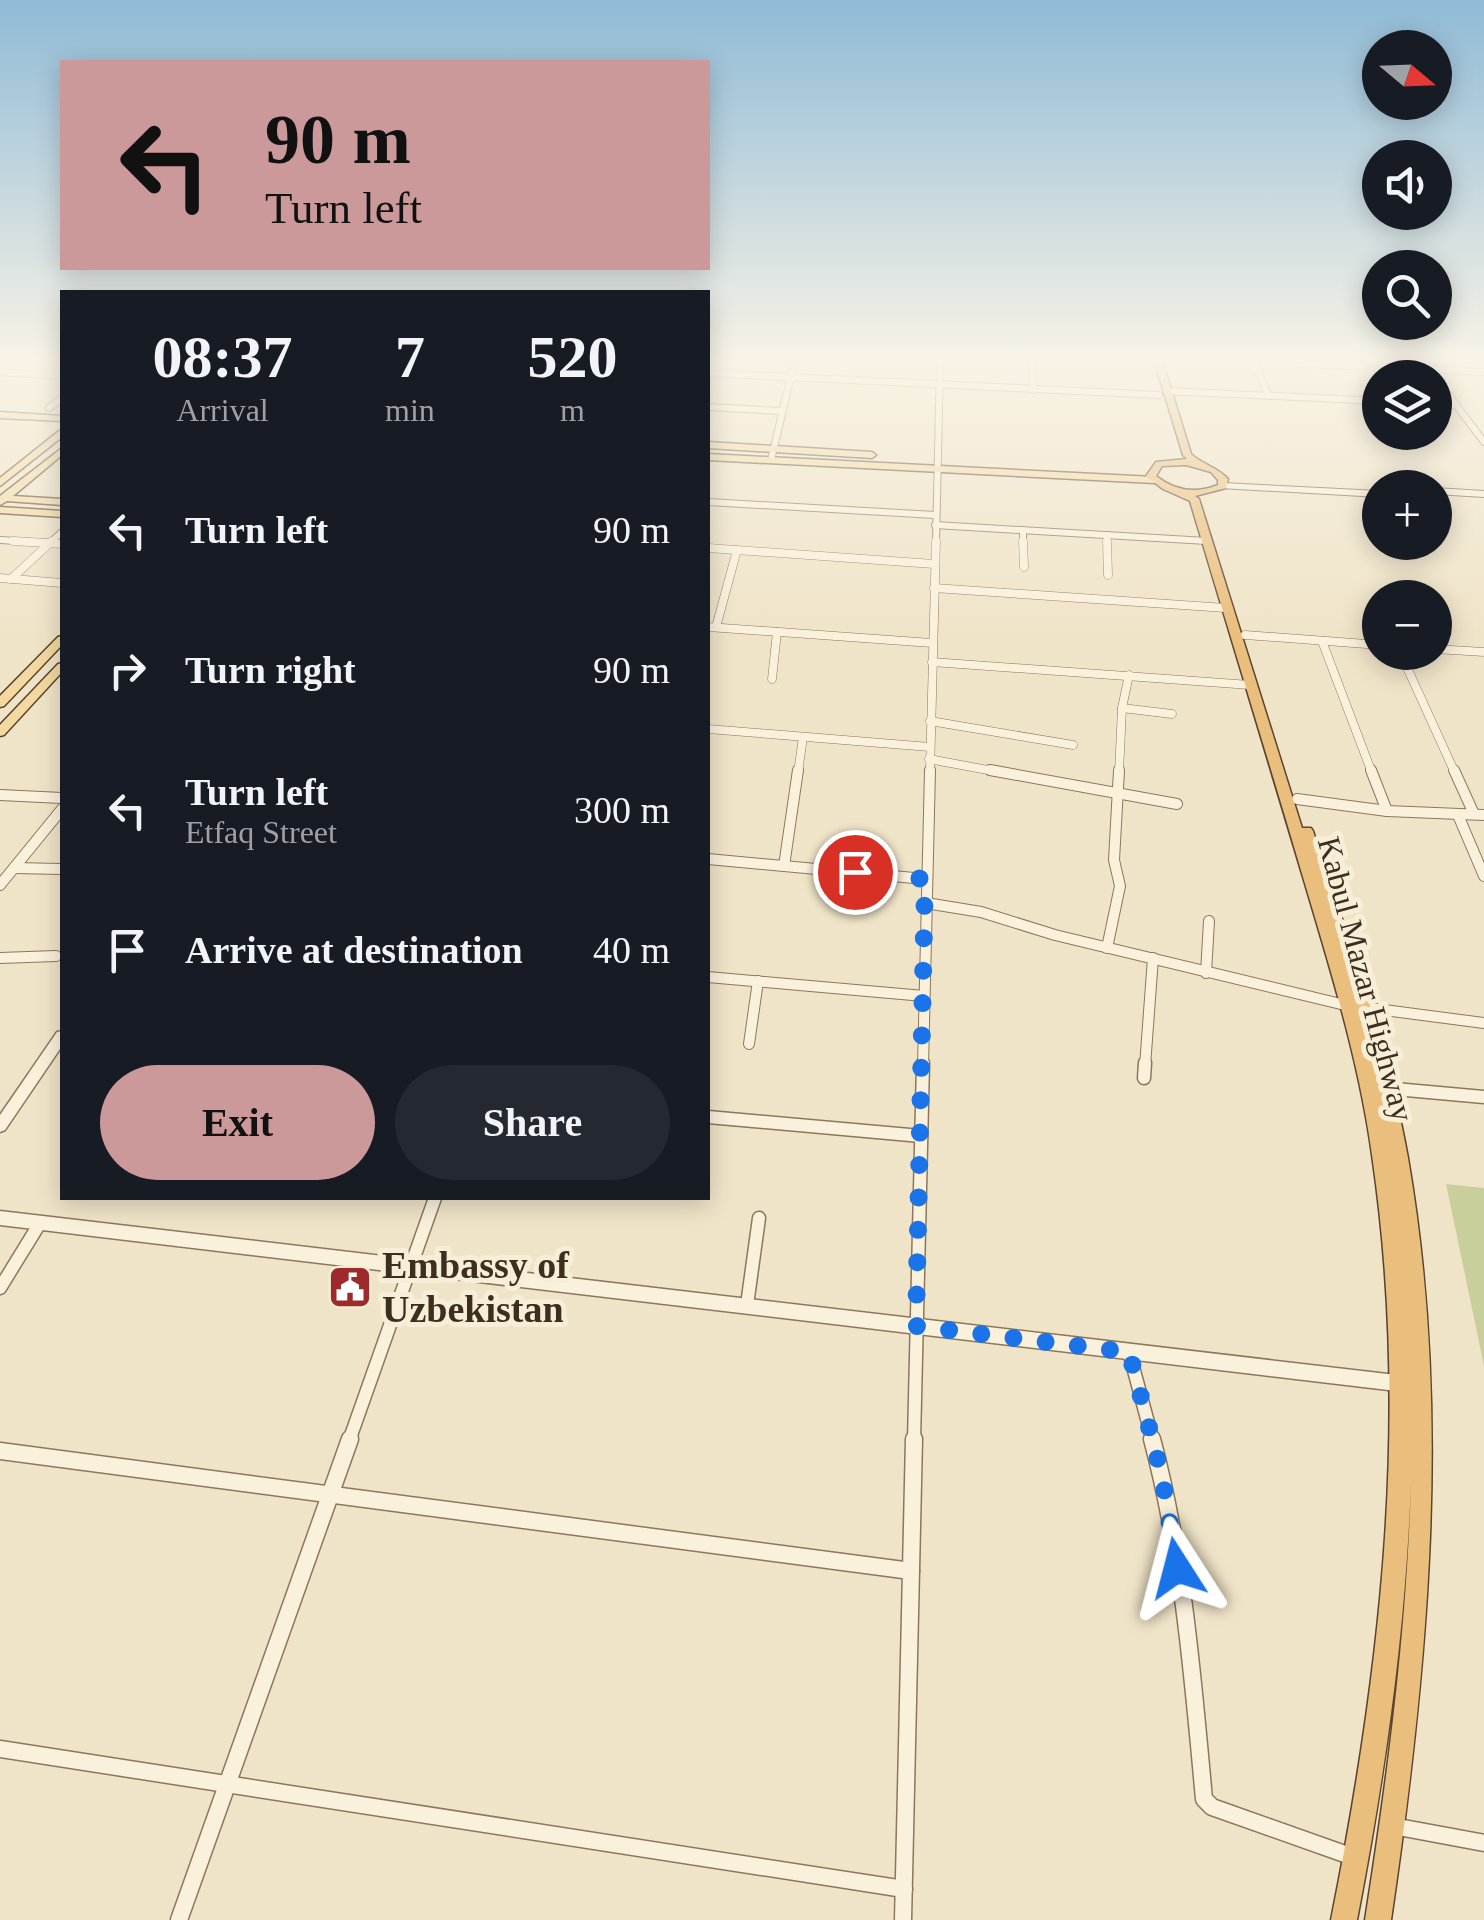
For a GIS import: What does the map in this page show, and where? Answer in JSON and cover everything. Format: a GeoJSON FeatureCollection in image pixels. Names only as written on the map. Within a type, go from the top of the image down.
{"type":"FeatureCollection","features":[{"type":"Feature","properties":{"kind":"highway"},"geometry":{"type":"LineString","coordinates":[[1167,462],[1214,470],[1223,482],[1204,493],[1180,492],[1152,476],[1177,453]]}},
{"type":"Feature","properties":{"kind":"highway"},"geometry":{"type":"LineString","coordinates":[[1185,453],[1196,464]]}},
{"type":"Feature","properties":{"kind":"highway","name":"Kabul Mazar Highway"},"geometry":{"type":"LineString","coordinates":[[1180,492],[1194,500],[1250,685],[1384,1088],[1399,1157],[1414,1265],[1423,1386],[1418,1598],[1393,1826],[1378,1920]]}},
{"type":"Feature","properties":{"kind":"highway","name":"Kabul Mazar Highway"},"geometry":{"type":"LineString","coordinates":[[1204,493],[1355,1006],[1382,1155],[1395,1263],[1402,1383],[1396,1575],[1382,1706],[1344,1920]]}},
{"type":"Feature","properties":{"kind":"main road"},"geometry":{"type":"LineString","coordinates":[[0,483],[38,453]]}},
{"type":"Feature","properties":{"kind":"main road"},"geometry":{"type":"LineString","coordinates":[[748,453],[1152,476]]}},
{"type":"Feature","properties":{"kind":"main road"},"geometry":{"type":"LineString","coordinates":[[2,500],[60,454]]}},
{"type":"Feature","properties":{"kind":"main road"},"geometry":{"type":"LineString","coordinates":[[710,457],[757,454]]}},
{"type":"Feature","properties":{"kind":"main road"},"geometry":{"type":"LineString","coordinates":[[1223,482],[1362,490]]}},
{"type":"Feature","properties":{"kind":"main road"},"geometry":{"type":"LineString","coordinates":[[1452,495],[1484,497]]}},
{"type":"Feature","properties":{"kind":"main road"},"geometry":{"type":"LineString","coordinates":[[2,500],[60,502]]}},
{"type":"Feature","properties":{"kind":"main road"},"geometry":{"type":"LineString","coordinates":[[0,510],[60,514]]}},
{"type":"Feature","properties":{"kind":"main road"},"geometry":{"type":"LineString","coordinates":[[0,705],[60,641]]}},
{"type":"Feature","properties":{"kind":"main road"},"geometry":{"type":"LineString","coordinates":[[0,732],[60,668]]}},
{"type":"Feature","properties":{"kind":"main road"},"geometry":{"type":"LineString","coordinates":[[0,705],[22,709]]}},
{"type":"Feature","properties":{"kind":"street"},"geometry":{"type":"LineString","coordinates":[[903,1920],[925,879],[939,453]]}},
{"type":"Feature","properties":{"kind":"street"},"geometry":{"type":"LineString","coordinates":[[710,502],[1023,530],[1206,541]]}},
{"type":"Feature","properties":{"kind":"street"},"geometry":{"type":"LineString","coordinates":[[1023,530],[1024,567]]}},
{"type":"Feature","properties":{"kind":"street"},"geometry":{"type":"LineString","coordinates":[[3,579],[60,534]]}},
{"type":"Feature","properties":{"kind":"street"},"geometry":{"type":"LineString","coordinates":[[1106,535],[1108,575]]}},
{"type":"Feature","properties":{"kind":"street"},"geometry":{"type":"LineString","coordinates":[[0,540],[60,544]]}},
{"type":"Feature","properties":{"kind":"street"},"geometry":{"type":"LineString","coordinates":[[710,548],[934,564]]}},
{"type":"Feature","properties":{"kind":"street"},"geometry":{"type":"LineString","coordinates":[[737,550],[712,627],[932,643]]}},
{"type":"Feature","properties":{"kind":"street"},"geometry":{"type":"LineString","coordinates":[[3,579],[60,583]]}},
{"type":"Feature","properties":{"kind":"street"},"geometry":{"type":"LineString","coordinates":[[934,588],[1226,608]]}},
{"type":"Feature","properties":{"kind":"street"},"geometry":{"type":"LineString","coordinates":[[772,679],[777,632]]}},
{"type":"Feature","properties":{"kind":"street"},"geometry":{"type":"LineString","coordinates":[[1245,635],[1362,644]]}},
{"type":"Feature","properties":{"kind":"street"},"geometry":{"type":"LineString","coordinates":[[1322,641],[1387,810]]}},
{"type":"Feature","properties":{"kind":"street"},"geometry":{"type":"LineString","coordinates":[[1452,649],[1484,652]]}},
{"type":"Feature","properties":{"kind":"street"},"geometry":{"type":"LineString","coordinates":[[932,662],[1250,685]]}},
{"type":"Feature","properties":{"kind":"street"},"geometry":{"type":"LineString","coordinates":[[1296,799],[1387,810],[1479,814],[1409,670]]}},
{"type":"Feature","properties":{"kind":"street"},"geometry":{"type":"LineString","coordinates":[[1107,948],[1120,886],[1114,860],[1122,708],[1129,675]]}},
{"type":"Feature","properties":{"kind":"street"},"geometry":{"type":"LineString","coordinates":[[1122,708],[1172,714]]}},
{"type":"Feature","properties":{"kind":"street"},"geometry":{"type":"LineString","coordinates":[[930,721],[1073,745]]}},
{"type":"Feature","properties":{"kind":"street"},"geometry":{"type":"LineString","coordinates":[[710,730],[930,753],[1177,804]]}},
{"type":"Feature","properties":{"kind":"street"},"geometry":{"type":"LineString","coordinates":[[784,866],[804,737]]}},
{"type":"Feature","properties":{"kind":"street"},"geometry":{"type":"LineString","coordinates":[[0,806],[4,795],[60,798]]}},
{"type":"Feature","properties":{"kind":"street"},"geometry":{"type":"LineString","coordinates":[[0,885],[60,811]]}},
{"type":"Feature","properties":{"kind":"street"},"geometry":{"type":"LineString","coordinates":[[1458,815],[1484,876]]}},
{"type":"Feature","properties":{"kind":"street"},"geometry":{"type":"LineString","coordinates":[[710,858],[925,879]]}},
{"type":"Feature","properties":{"kind":"street"},"geometry":{"type":"LineString","coordinates":[[14,868],[60,869]]}},
{"type":"Feature","properties":{"kind":"street"},"geometry":{"type":"LineString","coordinates":[[926,904],[970,914],[981,912],[1206,973],[1355,1006],[1484,1023]]}},
{"type":"Feature","properties":{"kind":"street"},"geometry":{"type":"LineString","coordinates":[[1206,973],[1210,920]]}},
{"type":"Feature","properties":{"kind":"street"},"geometry":{"type":"LineString","coordinates":[[0,958],[56,956]]}},
{"type":"Feature","properties":{"kind":"street"},"geometry":{"type":"LineString","coordinates":[[1144,1078],[1153,958]]}},
{"type":"Feature","properties":{"kind":"street"},"geometry":{"type":"LineString","coordinates":[[710,977],[924,996]]}},
{"type":"Feature","properties":{"kind":"street"},"geometry":{"type":"LineString","coordinates":[[750,1044],[758,981]]}},
{"type":"Feature","properties":{"kind":"street"},"geometry":{"type":"LineString","coordinates":[[0,1126],[60,1044]]}},
{"type":"Feature","properties":{"kind":"street"},"geometry":{"type":"LineString","coordinates":[[1384,1088],[1484,1097]]}},
{"type":"Feature","properties":{"kind":"street"},"geometry":{"type":"LineString","coordinates":[[710,1117],[920,1136]]}},
{"type":"Feature","properties":{"kind":"street"},"geometry":{"type":"LineString","coordinates":[[179,1920],[434,1200]]}},
{"type":"Feature","properties":{"kind":"street"},"geometry":{"type":"LineString","coordinates":[[0,1218],[1423,1386]]}},
{"type":"Feature","properties":{"kind":"street"},"geometry":{"type":"LineString","coordinates":[[747,1305],[759,1218]]}},
{"type":"Feature","properties":{"kind":"street"},"geometry":{"type":"LineString","coordinates":[[0,1288],[40,1223]]}},
{"type":"Feature","properties":{"kind":"street"},"geometry":{"type":"LineString","coordinates":[[1129,1352],[1165,1494],[1192,1672],[1204,1799],[1209,1806],[1357,1858]]}},
{"type":"Feature","properties":{"kind":"street"},"geometry":{"type":"LineString","coordinates":[[0,1451],[911,1570]]}},
{"type":"Feature","properties":{"kind":"street"},"geometry":{"type":"LineString","coordinates":[[0,1749],[225,1787],[904,1889]]}},
{"type":"Feature","properties":{"kind":"street"},"geometry":{"type":"LineString","coordinates":[[1393,1826],[1484,1844]]}},
{"type":"Feature","properties":{"kind":"green space"},"geometry":{"type":"Polygon","coordinates":[[[1446,1184],[1484,1188],[1484,1366],[1446,1184]]]}},
{"type":"Feature","properties":{"kind":"place","name":"Embassy of Uzbekistan"},"geometry":{"type":"Point","coordinates":[350,1287]}},
{"type":"Feature","properties":{"kind":"route"},"geometry":{"type":"LineString","coordinates":[[855,872],[925,879],[916,1326],[1129,1352],[1162,1476],[1177,1568]]}}]}
